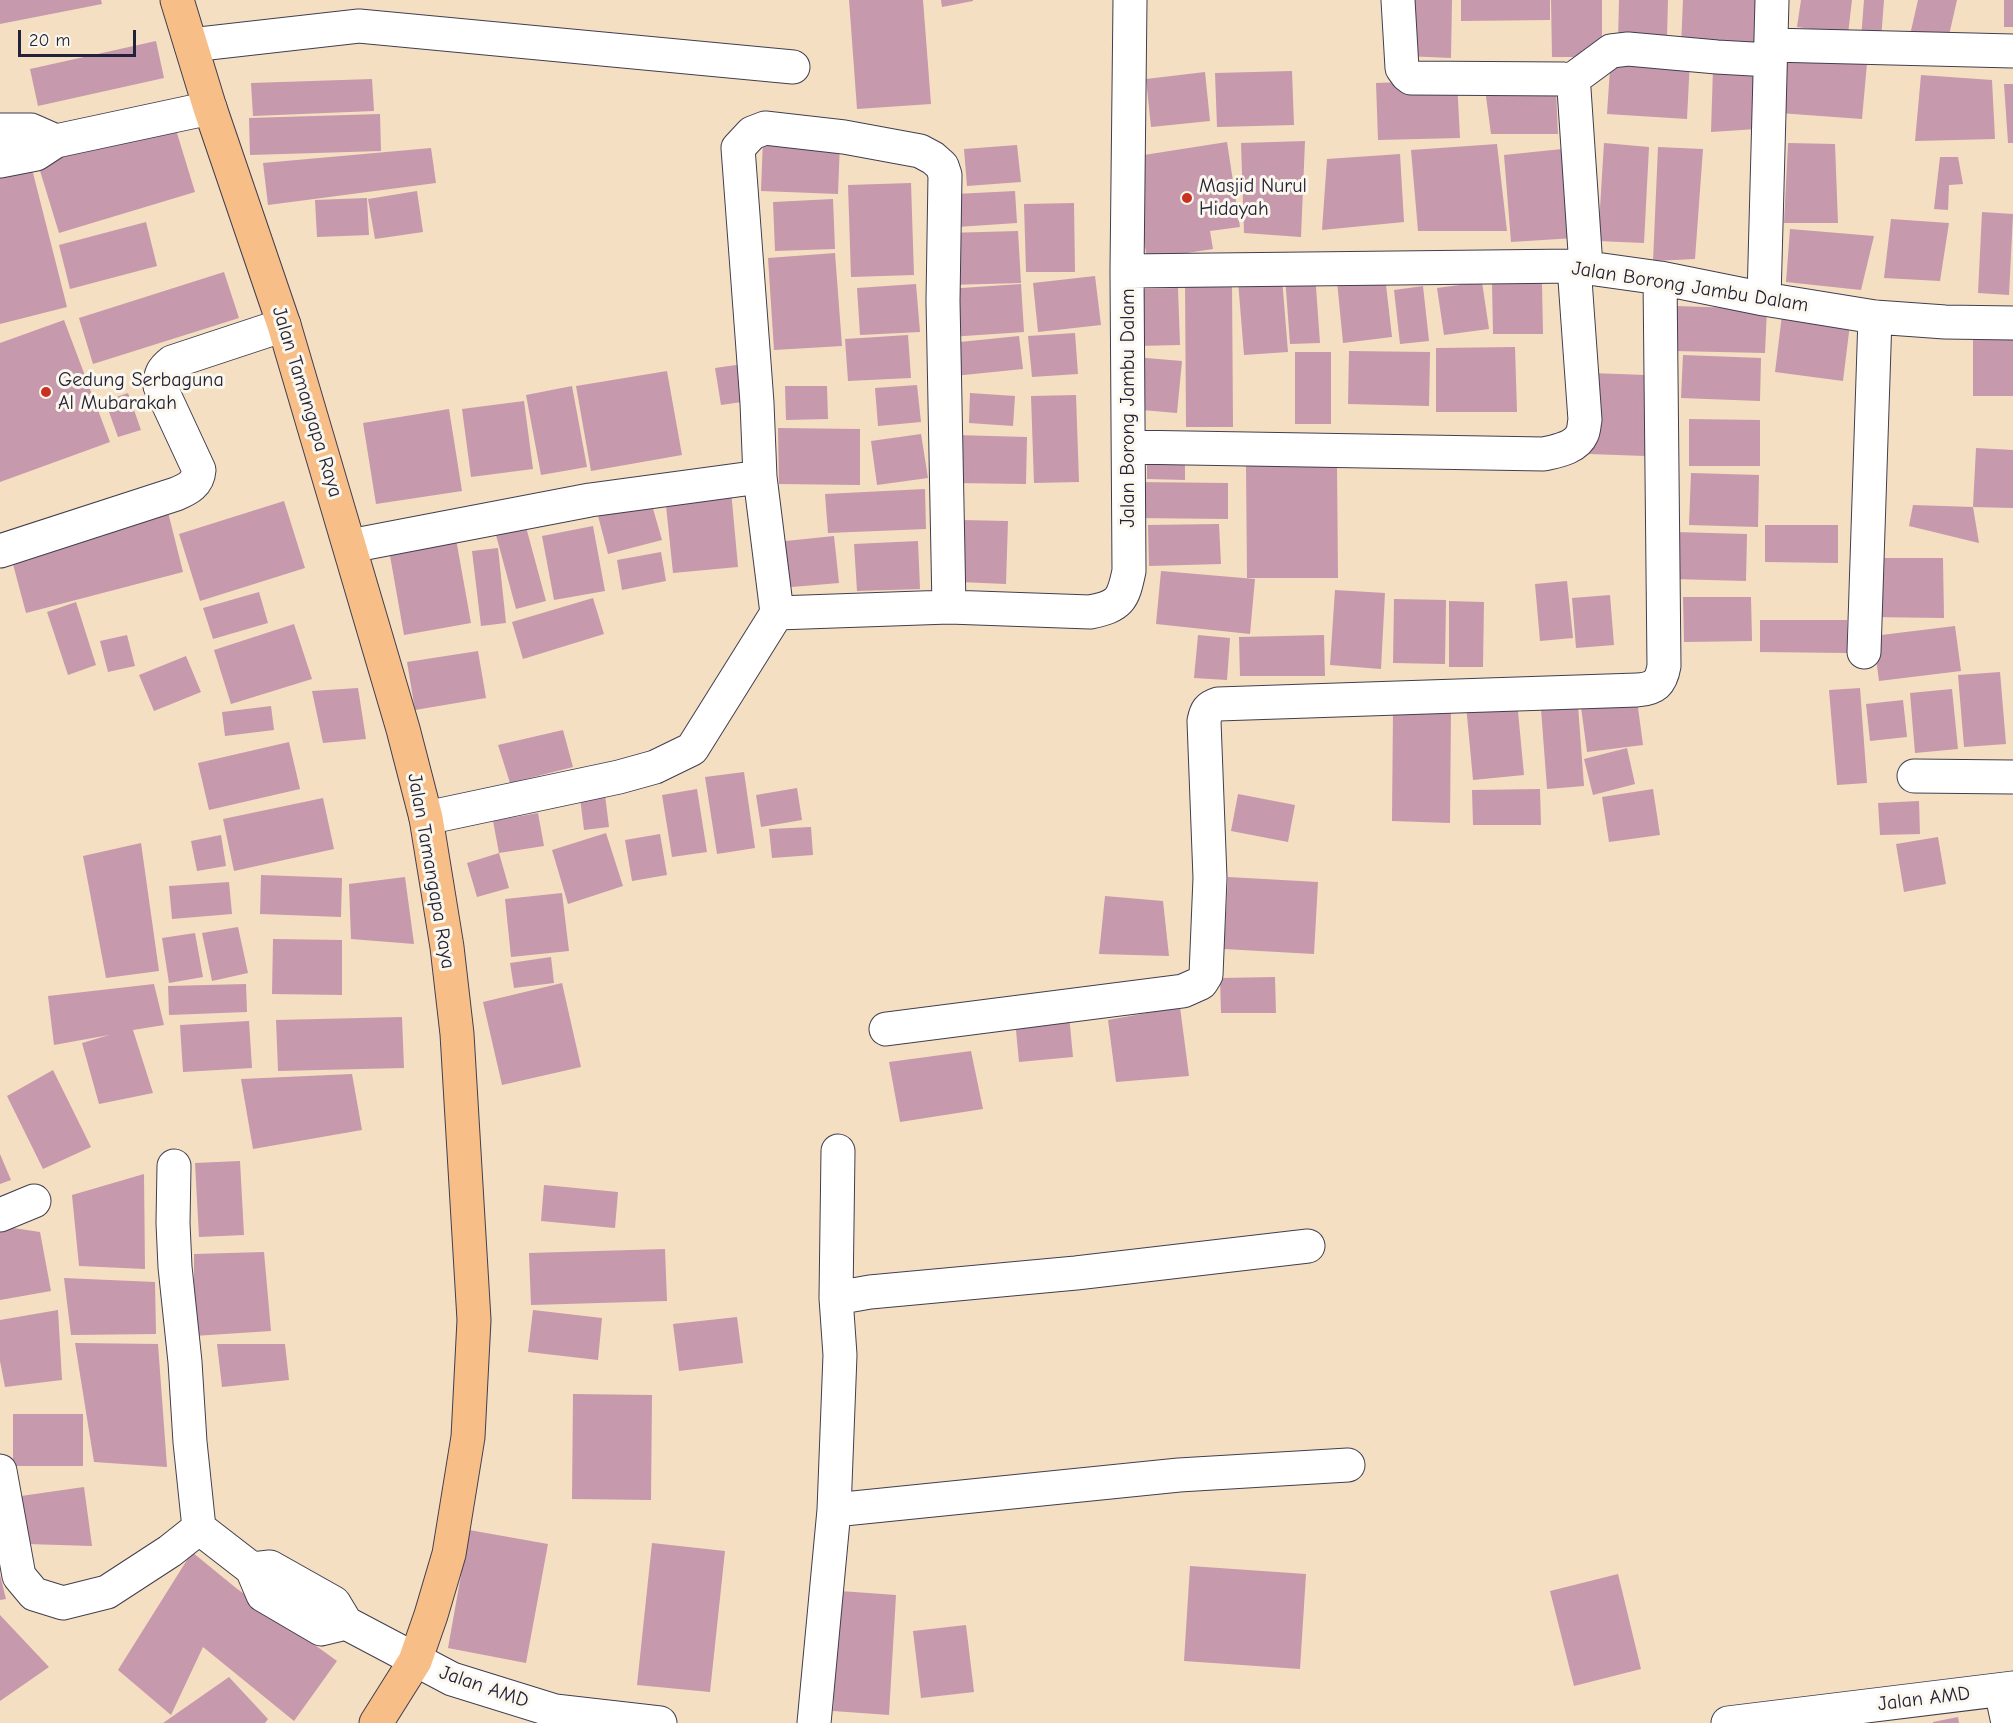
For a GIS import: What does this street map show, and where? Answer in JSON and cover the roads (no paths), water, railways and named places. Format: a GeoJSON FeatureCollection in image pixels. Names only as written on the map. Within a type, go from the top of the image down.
{"type":"FeatureCollection","features":[{"type":"Feature","properties":{"kind":"main road","name":"Jalan Tamangapa Raya"},"geometry":{"type":"LineString","coordinates":[[177,0],[210,108],[284,325],[403,729],[426,818],[447,947],[457,1034],[474,1320],[468,1437],[449,1554],[416,1661],[376,1723]]}},
{"type":"Feature","properties":{"kind":"street"},"geometry":{"type":"LineString","coordinates":[[1127,271],[1130,0]]}},
{"type":"Feature","properties":{"kind":"street"},"geometry":{"type":"LineString","coordinates":[[1129,447],[1545,454],[1573,444],[1582,434],[1585,420],[1575,89],[1564,79],[1411,78],[1404,72],[1401,63],[1398,0]]}},
{"type":"Feature","properties":{"kind":"street"},"geometry":{"type":"LineString","coordinates":[[1764,299],[1772,0]]}},
{"type":"Feature","properties":{"kind":"street"},"geometry":{"type":"LineString","coordinates":[[191,45],[359,26],[793,67]]}},
{"type":"Feature","properties":{"kind":"street"},"geometry":{"type":"LineString","coordinates":[[1569,82],[1611,51],[1628,49],[1717,57],[1771,53],[2013,51]]}},
{"type":"Feature","properties":{"kind":"street"},"geometry":{"type":"LineString","coordinates":[[0,161],[36,154],[56,141],[210,108]]}},
{"type":"Feature","properties":{"kind":"street"},"geometry":{"type":"LineString","coordinates":[[426,818],[619,777],[655,767],[692,749],[777,613],[760,477],[757,403],[738,148],[752,133],[765,128],[844,137],[920,151],[942,166],[945,174],[943,301],[950,607]]}},
{"type":"Feature","properties":{"kind":"street"},"geometry":{"type":"LineString","coordinates":[[0,130],[31,129],[56,141]]}},
{"type":"Feature","properties":{"kind":"street","name":"Jalan Borong Jambu Dalam"},"geometry":{"type":"LineString","coordinates":[[777,613],[950,607],[1069,613],[1090,612],[1115,604],[1124,594],[1129,571],[1127,271],[1580,266],[1660,278],[1764,299],[1875,317],[1945,322],[2013,323]]}},
{"type":"Feature","properties":{"kind":"street"},"geometry":{"type":"LineString","coordinates":[[886,1029],[1183,991],[1201,983],[1206,975],[1210,878],[1204,721],[1206,712],[1211,706],[1242,703],[1637,690],[1650,689],[1657,685],[1662,678],[1664,666],[1660,278]]}},
{"type":"Feature","properties":{"kind":"street"},"geometry":{"type":"LineString","coordinates":[[1864,652],[1875,317]]}},
{"type":"Feature","properties":{"kind":"street"},"geometry":{"type":"LineString","coordinates":[[0,551],[176,494],[193,485],[199,476],[199,470],[160,386],[163,369],[172,362],[284,325]]}},
{"type":"Feature","properties":{"kind":"street"},"geometry":{"type":"LineString","coordinates":[[350,546],[590,500],[760,477]]}},
{"type":"Feature","properties":{"kind":"street"},"geometry":{"type":"LineString","coordinates":[[1914,777],[2013,777]]}},
{"type":"Feature","properties":{"kind":"street"},"geometry":{"type":"LineString","coordinates":[[814,1723],[834,1510],[840,1355],[836,1298],[838,1151]]}},
{"type":"Feature","properties":{"kind":"street"},"geometry":{"type":"LineString","coordinates":[[0,1471],[19,1576],[34,1594],[63,1604],[106,1592],[170,1551],[199,1528],[176,1267],[173,1223],[174,1166]]}},
{"type":"Feature","properties":{"kind":"street"},"geometry":{"type":"LineString","coordinates":[[0,1215],[34,1201]]}},
{"type":"Feature","properties":{"kind":"street"},"geometry":{"type":"LineString","coordinates":[[836,1298],[870,1292],[1076,1273],[1308,1245]]}},
{"type":"Feature","properties":{"kind":"street"},"geometry":{"type":"LineString","coordinates":[[834,1510],[1179,1475],[1348,1465]]}},
{"type":"Feature","properties":{"kind":"street","name":"Jalan AMD"},"geometry":{"type":"LineString","coordinates":[[199,1528],[252,1569],[270,1567],[334,1603],[346,1623],[452,1679],[553,1717],[660,1723]]}},
{"type":"Feature","properties":{"kind":"street"},"geometry":{"type":"LineString","coordinates":[[2007,1689],[2008,1723]]}},
{"type":"Feature","properties":{"kind":"street","name":"Jalan AMD"},"geometry":{"type":"LineString","coordinates":[[1728,1723],[2007,1689]]}},
{"type":"Feature","properties":{"kind":"place","name":"Masjid Nurul Hidayah"},"geometry":{"type":"Point","coordinates":[1187,198]}},
{"type":"Feature","properties":{"kind":"place","name":"Gedung Serbaguna Al Mubarakah"},"geometry":{"type":"Point","coordinates":[46,392]}}]}
